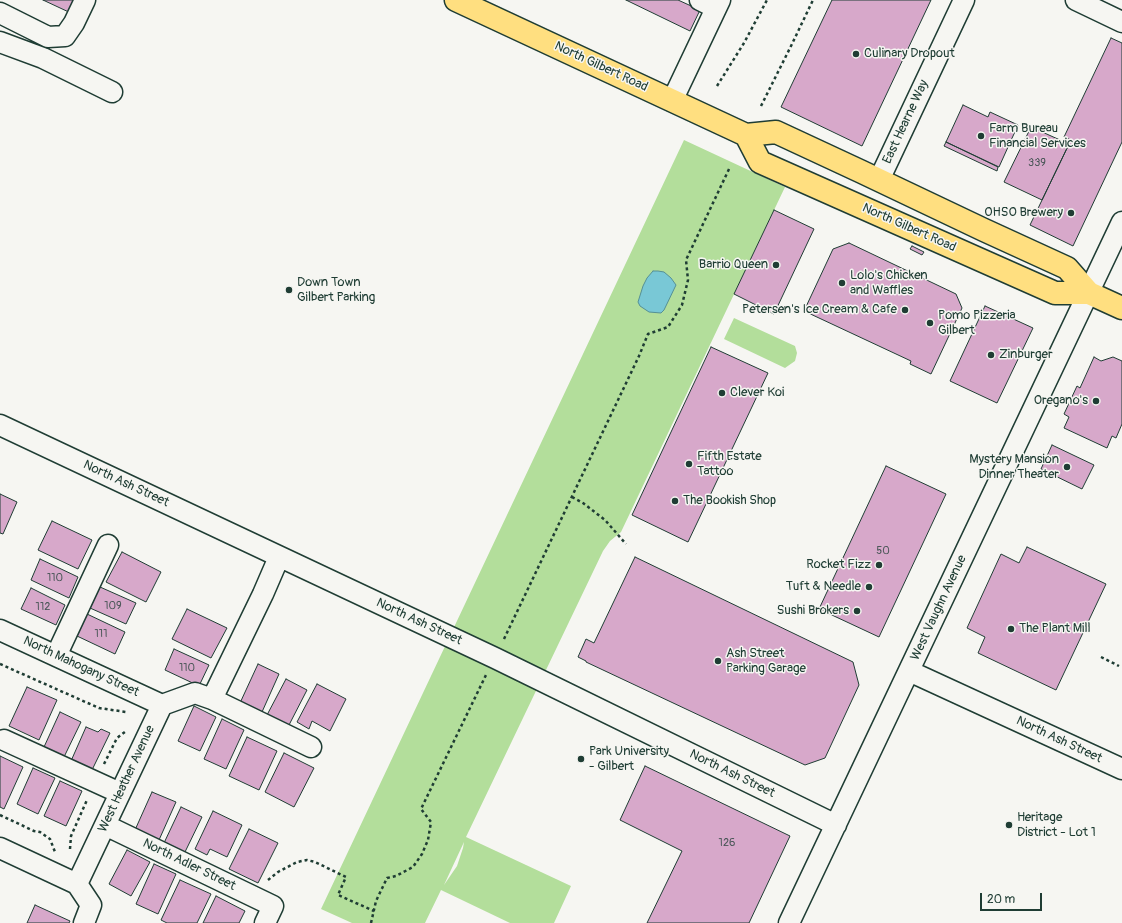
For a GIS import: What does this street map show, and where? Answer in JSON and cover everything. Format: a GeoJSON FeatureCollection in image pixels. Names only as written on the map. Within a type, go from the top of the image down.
{"type":"FeatureCollection","features":[{"type":"Feature","properties":{"kind":"main road","name":"North Gilbert Road"},"geometry":{"type":"LineString","coordinates":[[456,0],[746,135],[776,132],[1067,268],[1089,293],[1122,308]]}},
{"type":"Feature","properties":{"kind":"main road","name":"North Gilbert Road"},"geometry":{"type":"LineString","coordinates":[[746,135],[760,162],[1055,293],[1089,293]]}},
{"type":"Feature","properties":{"kind":"street"},"geometry":{"type":"LineString","coordinates":[[0,13],[48,37],[65,36],[74,23],[85,0]]}},
{"type":"Feature","properties":{"kind":"street","name":"East Hearne Way"},"geometry":{"type":"LineString","coordinates":[[879,180],[964,0]]}},
{"type":"Feature","properties":{"kind":"street"},"geometry":{"type":"LineString","coordinates":[[1076,0],[1122,22]]}},
{"type":"Feature","properties":{"kind":"street"},"geometry":{"type":"LineString","coordinates":[[672,101],[712,2]]}},
{"type":"Feature","properties":{"kind":"street"},"geometry":{"type":"LineString","coordinates":[[0,42],[43,58],[112,92]]}},
{"type":"Feature","properties":{"kind":"street","name":"West Vaughn Avenue"},"geometry":{"type":"LineString","coordinates":[[789,923],[1122,222]]}},
{"type":"Feature","properties":{"kind":"street","name":"North Ash Street"},"geometry":{"type":"LineString","coordinates":[[0,425],[495,658],[836,825]]}},
{"type":"Feature","properties":{"kind":"street"},"geometry":{"type":"LineString","coordinates":[[56,656],[108,545]]}},
{"type":"Feature","properties":{"kind":"street"},"geometry":{"type":"LineString","coordinates":[[204,696],[263,594],[279,557]]}},
{"type":"Feature","properties":{"kind":"street","name":"North Mahogany Street"},"geometry":{"type":"LineString","coordinates":[[0,630],[162,705]]}},
{"type":"Feature","properties":{"kind":"street","name":"North Ash Street"},"geometry":{"type":"LineString","coordinates":[[909,671],[1122,769]]}},
{"type":"Feature","properties":{"kind":"street"},"geometry":{"type":"LineString","coordinates":[[162,705],[204,696],[311,747]]}},
{"type":"Feature","properties":{"kind":"street","name":"West Heather Avenue"},"geometry":{"type":"LineString","coordinates":[[77,884],[162,705]]}},
{"type":"Feature","properties":{"kind":"street"},"geometry":{"type":"LineString","coordinates":[[4,740],[120,794]]}},
{"type":"Feature","properties":{"kind":"street","name":"North Adler Street"},"geometry":{"type":"LineString","coordinates":[[105,825],[265,909]]}},
{"type":"Feature","properties":{"kind":"street"},"geometry":{"type":"LineString","coordinates":[[0,848],[77,884],[91,905],[84,923]]}},
{"type":"Feature","properties":{"kind":"path"},"geometry":{"type":"LineString","coordinates":[[716,86],[744,43],[768,0]]}},
{"type":"Feature","properties":{"kind":"path"},"geometry":{"type":"LineString","coordinates":[[761,106],[813,0]]}},
{"type":"Feature","properties":{"kind":"path"},"geometry":{"type":"LineString","coordinates":[[503,641],[639,356],[648,334],[668,327],[682,306],[688,280],[686,260],[730,167]]}},
{"type":"Feature","properties":{"kind":"path"},"geometry":{"type":"LineString","coordinates":[[572,497],[583,503],[605,520],[626,544]]}},
{"type":"Feature","properties":{"kind":"path"},"geometry":{"type":"LineString","coordinates":[[1100,657],[1119,666]]}},
{"type":"Feature","properties":{"kind":"path"},"geometry":{"type":"LineString","coordinates":[[371,923],[376,901],[387,878],[396,876],[412,867],[422,854],[428,840],[431,822],[421,809],[487,674]]}},
{"type":"Feature","properties":{"kind":"path"},"geometry":{"type":"LineString","coordinates":[[265,909],[268,880],[278,872],[297,862],[307,860],[315,862],[346,877],[338,895],[374,911]]}},
{"type":"Feature","properties":{"kind":"green space"},"geometry":{"type":"Polygon","coordinates":[[[684,140],[785,187],[621,532],[610,541],[603,551],[466,837],[571,886],[554,923],[510,923],[441,890],[425,923],[352,923],[321,909],[684,140]],[[464,842],[444,885],[457,866],[464,842]]]}},
{"type":"Feature","properties":{"kind":"green space"},"geometry":{"type":"Polygon","coordinates":[[[734,318],[795,346],[797,353],[795,361],[785,368],[724,339],[734,318]]]}},
{"type":"Feature","properties":{"kind":"water"},"geometry":{"type":"Polygon","coordinates":[[[653,271],[664,272],[676,285],[664,310],[661,313],[649,312],[640,306],[638,302],[643,286],[653,271]]]}},
{"type":"Feature","properties":{"kind":"building"},"geometry":{"type":"Polygon","coordinates":[[[43,0],[80,0],[73,14],[43,0]]]}},
{"type":"Feature","properties":{"kind":"building"},"geometry":{"type":"Polygon","coordinates":[[[626,0],[678,0],[700,10],[690,31],[626,0]]]}},
{"type":"Feature","properties":{"kind":"building","name":"Culinary Dropout"},"geometry":{"type":"Polygon","coordinates":[[[832,0],[931,0],[862,146],[781,107],[832,0]]]}},
{"type":"Feature","properties":{"kind":"building"},"geometry":{"type":"Polygon","coordinates":[[[1111,38],[1122,43],[1122,142],[1073,246],[1030,225],[1071,140],[1064,137],[1111,38]]]}},
{"type":"Feature","properties":{"kind":"building","name":"Farm Bureau Financial Services"},"geometry":{"type":"Polygon","coordinates":[[[963,105],[988,117],[990,112],[1018,125],[999,167],[946,142],[963,105]]]}},
{"type":"Feature","properties":{"kind":"building"},"geometry":{"type":"Polygon","coordinates":[[[1031,127],[1069,144],[1042,200],[1004,182],[1031,127]]]}},
{"type":"Feature","properties":{"kind":"building"},"geometry":{"type":"Polygon","coordinates":[[[946,142],[998,167],[997,171],[944,146],[946,142]]]}},
{"type":"Feature","properties":{"kind":"building"},"geometry":{"type":"Polygon","coordinates":[[[774,210],[814,229],[774,314],[734,294],[774,210]]]}},
{"type":"Feature","properties":{"kind":"building"},"geometry":{"type":"Polygon","coordinates":[[[849,243],[956,294],[962,308],[931,374],[910,364],[911,361],[804,311],[833,249],[849,243]]]}},
{"type":"Feature","properties":{"kind":"building"},"geometry":{"type":"Polygon","coordinates":[[[912,246],[924,252],[922,255],[910,249],[912,246]]]}},
{"type":"Feature","properties":{"kind":"building","name":"Zinburger"},"geometry":{"type":"Polygon","coordinates":[[[985,306],[1033,328],[997,403],[950,381],[985,306]]]}},
{"type":"Feature","properties":{"kind":"building"},"geometry":{"type":"Polygon","coordinates":[[[711,347],[768,373],[688,542],[632,515],[711,347]]]}},
{"type":"Feature","properties":{"kind":"building","name":"Oregano's"},"geometry":{"type":"Polygon","coordinates":[[[1094,357],[1101,361],[1113,357],[1122,361],[1122,424],[1116,438],[1112,436],[1107,448],[1064,428],[1069,417],[1064,414],[1077,386],[1080,388],[1094,357]]]}},
{"type":"Feature","properties":{"kind":"building","name":"Mystery Mansion Dinner Theater"},"geometry":{"type":"Polygon","coordinates":[[[1052,445],[1094,465],[1082,489],[1041,469],[1052,445]]]}},
{"type":"Feature","properties":{"kind":"building"},"geometry":{"type":"Polygon","coordinates":[[[886,466],[946,494],[879,637],[819,609],[886,466]]]}},
{"type":"Feature","properties":{"kind":"building"},"geometry":{"type":"Polygon","coordinates":[[[0,494],[17,502],[3,534],[0,533],[0,494]]]}},
{"type":"Feature","properties":{"kind":"building"},"geometry":{"type":"Polygon","coordinates":[[[52,521],[92,540],[78,569],[38,550],[52,521]]]}},
{"type":"Feature","properties":{"kind":"building"},"geometry":{"type":"Polygon","coordinates":[[[1027,547],[1106,584],[1056,690],[978,653],[985,637],[967,628],[1001,554],[1019,563],[1027,547]]]}},
{"type":"Feature","properties":{"kind":"building"},"geometry":{"type":"Polygon","coordinates":[[[122,552],[161,572],[146,602],[106,582],[122,552]]]}},
{"type":"Feature","properties":{"kind":"building","name":"Ash Street Parking Garage"},"geometry":{"type":"Polygon","coordinates":[[[635,557],[853,662],[859,685],[825,758],[805,765],[578,657],[586,639],[594,643],[635,557]]]}},
{"type":"Feature","properties":{"kind":"building"},"geometry":{"type":"Polygon","coordinates":[[[40,559],[78,577],[69,598],[31,580],[40,559]]]}},
{"type":"Feature","properties":{"kind":"building"},"geometry":{"type":"Polygon","coordinates":[[[100,587],[136,603],[126,624],[90,608],[100,587]]]}},
{"type":"Feature","properties":{"kind":"building"},"geometry":{"type":"Polygon","coordinates":[[[31,588],[65,605],[56,625],[21,609],[31,588]]]}},
{"type":"Feature","properties":{"kind":"building"},"geometry":{"type":"Polygon","coordinates":[[[187,609],[227,628],[211,658],[172,639],[187,609]]]}},
{"type":"Feature","properties":{"kind":"building"},"geometry":{"type":"Polygon","coordinates":[[[87,614],[125,632],[115,654],[77,636],[87,614]]]}},
{"type":"Feature","properties":{"kind":"building"},"geometry":{"type":"Polygon","coordinates":[[[174,649],[209,665],[199,686],[165,670],[174,649]]]}},
{"type":"Feature","properties":{"kind":"building"},"geometry":{"type":"Polygon","coordinates":[[[258,664],[279,674],[262,712],[240,703],[258,664]]]}},
{"type":"Feature","properties":{"kind":"building"},"geometry":{"type":"Polygon","coordinates":[[[286,679],[307,690],[289,725],[267,715],[286,679]]]}},
{"type":"Feature","properties":{"kind":"building"},"geometry":{"type":"Polygon","coordinates":[[[317,684],[346,699],[330,731],[312,721],[309,729],[297,722],[317,684]]]}},
{"type":"Feature","properties":{"kind":"building"},"geometry":{"type":"Polygon","coordinates":[[[27,687],[57,700],[39,740],[9,726],[27,687]]]}},
{"type":"Feature","properties":{"kind":"building"},"geometry":{"type":"Polygon","coordinates":[[[194,706],[216,717],[200,751],[178,741],[194,706]]]}},
{"type":"Feature","properties":{"kind":"building"},"geometry":{"type":"Polygon","coordinates":[[[60,712],[81,722],[64,757],[44,747],[60,712]]]}},
{"type":"Feature","properties":{"kind":"building"},"geometry":{"type":"Polygon","coordinates":[[[222,719],[244,730],[226,769],[204,759],[222,719]]]}},
{"type":"Feature","properties":{"kind":"building"},"geometry":{"type":"Polygon","coordinates":[[[86,727],[98,732],[101,729],[110,733],[92,770],[71,761],[86,727]]]}},
{"type":"Feature","properties":{"kind":"building"},"geometry":{"type":"Polygon","coordinates":[[[247,737],[277,751],[259,790],[229,776],[247,737]]]}},
{"type":"Feature","properties":{"kind":"building"},"geometry":{"type":"Polygon","coordinates":[[[284,753],[314,768],[294,807],[265,792],[284,753]]]}},
{"type":"Feature","properties":{"kind":"building"},"geometry":{"type":"Polygon","coordinates":[[[0,756],[23,767],[4,809],[0,807],[0,756]]]}},
{"type":"Feature","properties":{"kind":"building"},"geometry":{"type":"Polygon","coordinates":[[[645,766],[790,836],[749,923],[647,923],[682,851],[620,820],[645,766]]]}},
{"type":"Feature","properties":{"kind":"building"},"geometry":{"type":"Polygon","coordinates":[[[33,768],[55,778],[38,814],[17,804],[33,768]]]}},
{"type":"Feature","properties":{"kind":"building"},"geometry":{"type":"Polygon","coordinates":[[[60,781],[82,791],[66,826],[44,816],[60,781]]]}},
{"type":"Feature","properties":{"kind":"building"},"geometry":{"type":"Polygon","coordinates":[[[152,792],[176,802],[159,840],[135,830],[152,792]]]}},
{"type":"Feature","properties":{"kind":"building"},"geometry":{"type":"Polygon","coordinates":[[[181,807],[202,817],[185,852],[164,843],[181,807]]]}},
{"type":"Feature","properties":{"kind":"building"},"geometry":{"type":"Polygon","coordinates":[[[213,811],[242,825],[227,857],[210,849],[207,855],[195,849],[213,811]]]}},
{"type":"Feature","properties":{"kind":"building"},"geometry":{"type":"Polygon","coordinates":[[[249,829],[278,843],[258,883],[229,869],[249,829]]]}},
{"type":"Feature","properties":{"kind":"building"},"geometry":{"type":"Polygon","coordinates":[[[127,850],[150,862],[131,896],[109,884],[127,850]]]}},
{"type":"Feature","properties":{"kind":"building"},"geometry":{"type":"Polygon","coordinates":[[[154,864],[176,874],[158,914],[136,904],[154,864]]]}},
{"type":"Feature","properties":{"kind":"building"},"geometry":{"type":"Polygon","coordinates":[[[180,880],[211,894],[197,923],[167,923],[161,920],[180,880]]]}},
{"type":"Feature","properties":{"kind":"building"},"geometry":{"type":"Polygon","coordinates":[[[216,896],[245,911],[239,923],[203,923],[216,896]]]}},
{"type":"Feature","properties":{"kind":"building"},"geometry":{"type":"Polygon","coordinates":[[[35,905],[70,921],[69,923],[27,923],[35,905]]]}},
{"type":"Feature","properties":{"kind":"place","name":"Culinary Dropout"},"geometry":{"type":"Point","coordinates":[856,54]}},
{"type":"Feature","properties":{"kind":"place","name":"Farm Bureau Financial Services"},"geometry":{"type":"Point","coordinates":[981,136]}},
{"type":"Feature","properties":{"kind":"place","name":"OHSO Brewery"},"geometry":{"type":"Point","coordinates":[1071,213]}},
{"type":"Feature","properties":{"kind":"place","name":"Barrio Queen"},"geometry":{"type":"Point","coordinates":[776,265]}},
{"type":"Feature","properties":{"kind":"place","name":"Lolo's Chicken and Waffles"},"geometry":{"type":"Point","coordinates":[842,283]}},
{"type":"Feature","properties":{"kind":"place","name":"Down Town Gilbert Parking"},"geometry":{"type":"Point","coordinates":[289,290]}},
{"type":"Feature","properties":{"kind":"place","name":"Petersen's Ice Cream & Cafe"},"geometry":{"type":"Point","coordinates":[905,310]}},
{"type":"Feature","properties":{"kind":"place","name":"Pomo Pizzeria Gilbert"},"geometry":{"type":"Point","coordinates":[930,323]}},
{"type":"Feature","properties":{"kind":"place","name":"Zinburger"},"geometry":{"type":"Point","coordinates":[991,355]}},
{"type":"Feature","properties":{"kind":"place","name":"Clever Koi"},"geometry":{"type":"Point","coordinates":[722,393]}},
{"type":"Feature","properties":{"kind":"place","name":"Oregano's"},"geometry":{"type":"Point","coordinates":[1096,401]}},
{"type":"Feature","properties":{"kind":"place","name":"Fifth Estate Tattoo"},"geometry":{"type":"Point","coordinates":[689,464]}},
{"type":"Feature","properties":{"kind":"place","name":"Mystery Mansion Dinner Theater"},"geometry":{"type":"Point","coordinates":[1067,467]}},
{"type":"Feature","properties":{"kind":"place","name":"The Bookish Shop"},"geometry":{"type":"Point","coordinates":[675,501]}},
{"type":"Feature","properties":{"kind":"place","name":"Rocket Fizz"},"geometry":{"type":"Point","coordinates":[879,565]}},
{"type":"Feature","properties":{"kind":"place","name":"Tuft & Needle"},"geometry":{"type":"Point","coordinates":[869,587]}},
{"type":"Feature","properties":{"kind":"place","name":"Sushi Brokers"},"geometry":{"type":"Point","coordinates":[857,611]}},
{"type":"Feature","properties":{"kind":"place","name":"The Plant Mill"},"geometry":{"type":"Point","coordinates":[1011,629]}},
{"type":"Feature","properties":{"kind":"place","name":"Ash Street Parking Garage"},"geometry":{"type":"Point","coordinates":[718,661]}},
{"type":"Feature","properties":{"kind":"place","name":"Park University - Gilbert"},"geometry":{"type":"Point","coordinates":[581,759]}},
{"type":"Feature","properties":{"kind":"place","name":"Heritage District - Lot 1"},"geometry":{"type":"Point","coordinates":[1009,825]}}]}
